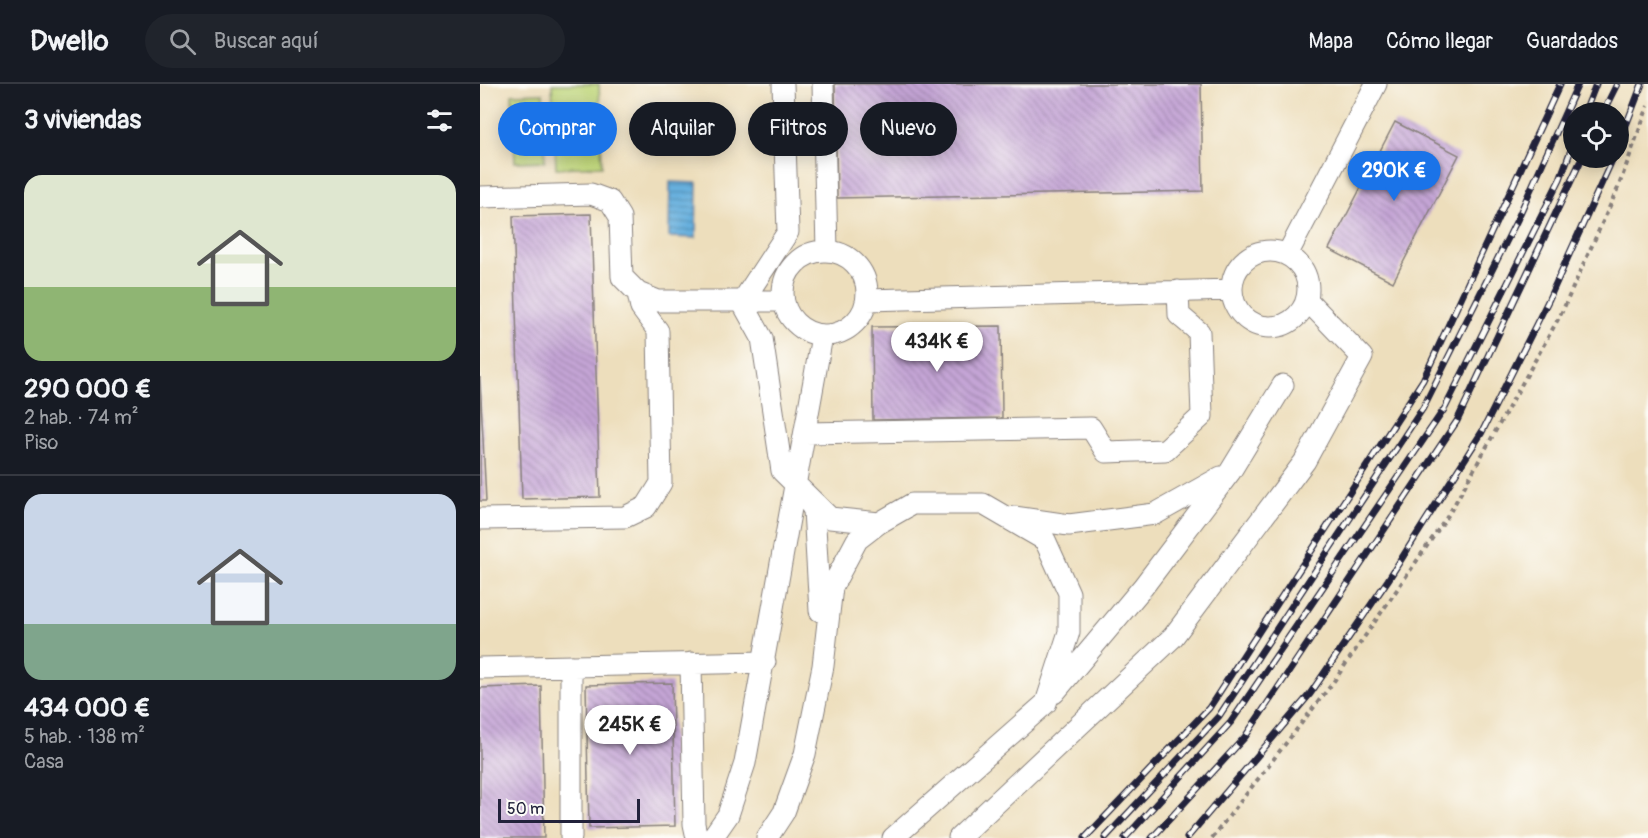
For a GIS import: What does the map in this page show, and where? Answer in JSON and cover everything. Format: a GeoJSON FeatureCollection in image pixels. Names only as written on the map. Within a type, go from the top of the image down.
{"type":"FeatureCollection","features":[{"type":"Feature","properties":{"kind":"lane"},"geometry":{"type":"LineString","coordinates":[[742,302],[788,232],[783,84]]}},
{"type":"Feature","properties":{"kind":"lane"},"geometry":{"type":"LineString","coordinates":[[823,84],[827,251]]}},
{"type":"Feature","properties":{"kind":"lane"},"geometry":{"type":"LineString","coordinates":[[1287,255],[1376,84]]}},
{"type":"Feature","properties":{"kind":"lane"},"geometry":{"type":"LineString","coordinates":[[480,197],[591,194],[610,201],[620,217],[622,277],[638,293],[658,301],[783,301]]}},
{"type":"Feature","properties":{"kind":"lane"},"geometry":{"type":"LineString","coordinates":[[827,251],[842,254],[854,262],[863,274],[867,300],[860,317],[850,327],[837,334],[822,336],[798,326],[788,315],[783,301],[783,284],[789,270],[799,259],[812,253],[827,251]]}},
{"type":"Feature","properties":{"kind":"lane"},"geometry":{"type":"LineString","coordinates":[[1262,251],[1275,251],[1287,255],[1298,262],[1305,273],[1308,286],[1307,300],[1302,312],[1290,322],[1278,327],[1264,327],[1251,323],[1234,303],[1233,277],[1240,265],[1250,256],[1262,251]]}},
{"type":"Feature","properties":{"kind":"lane"},"geometry":{"type":"LineString","coordinates":[[867,300],[1232,290]]}},
{"type":"Feature","properties":{"kind":"lane"},"geometry":{"type":"LineString","coordinates":[[806,433],[1091,428],[1106,452],[1165,450],[1202,416],[1199,332],[1179,315],[1179,291]]}},
{"type":"Feature","properties":{"kind":"lane"},"geometry":{"type":"LineString","coordinates":[[480,519],[625,517],[646,507],[661,483],[658,331],[641,308],[638,293]]}},
{"type":"Feature","properties":{"kind":"lane"},"geometry":{"type":"LineString","coordinates":[[959,838],[1173,637],[1305,461],[1362,357],[1307,300]]}},
{"type":"Feature","properties":{"kind":"lane"},"geometry":{"type":"LineString","coordinates":[[742,302],[762,338],[783,471],[830,518],[879,523]]}},
{"type":"Feature","properties":{"kind":"lane"},"geometry":{"type":"LineString","coordinates":[[712,838],[728,815],[745,763],[800,490],[806,433],[822,336]]}},
{"type":"Feature","properties":{"kind":"lane"},"geometry":{"type":"LineString","coordinates":[[893,838],[1046,702],[1143,587],[1230,472],[1283,385]]}},
{"type":"Feature","properties":{"kind":"lane"},"geometry":{"type":"LineString","coordinates":[[1004,516],[1069,525],[1155,514],[1230,472]]}},
{"type":"Feature","properties":{"kind":"lane"},"geometry":{"type":"LineString","coordinates":[[800,490],[814,510],[823,666]]}},
{"type":"Feature","properties":{"kind":"lane"},"geometry":{"type":"LineString","coordinates":[[767,838],[784,812],[805,754],[823,666],[832,587],[857,540],[879,523],[912,504],[983,504],[1045,540],[1069,593],[1069,632],[1046,702]]}},
{"type":"Feature","properties":{"kind":"lane"},"geometry":{"type":"LineString","coordinates":[[480,668],[765,662]]}},
{"type":"Feature","properties":{"kind":"lane"},"geometry":{"type":"LineString","coordinates":[[691,663],[694,824],[697,838]]}},
{"type":"Feature","properties":{"kind":"lane"},"geometry":{"type":"LineString","coordinates":[[571,666],[571,838]]}},
{"type":"Feature","properties":{"kind":"path"},"geometry":{"type":"LineString","coordinates":[[1212,838],[1332,684],[1449,514],[1561,314],[1618,188],[1648,105]]}},
{"type":"Feature","properties":{"kind":"green space"},"geometry":{"type":"Polygon","coordinates":[[[552,84],[599,84],[600,102],[553,102],[552,84]]]}},
{"type":"Feature","properties":{"kind":"green space"},"geometry":{"type":"Polygon","coordinates":[[[543,93],[543,102],[512,102],[512,94],[543,93]]]}},
{"type":"Feature","properties":{"kind":"green space"},"geometry":{"type":"Polygon","coordinates":[[[515,156],[545,156],[545,161],[515,162],[515,156]]]}},
{"type":"Feature","properties":{"kind":"green space"},"geometry":{"type":"Polygon","coordinates":[[[555,156],[602,156],[602,166],[556,168],[555,156]]]}},
{"type":"Feature","properties":{"kind":"water"},"geometry":{"type":"Polygon","coordinates":[[[670,182],[697,183],[696,238],[669,237],[670,182]]]}},
{"type":"Feature","properties":{"kind":"building"},"geometry":{"type":"Polygon","coordinates":[[[835,84],[1201,84],[1203,191],[837,198],[836,156],[848,156],[848,102],[835,102],[835,84]]]}},
{"type":"Feature","properties":{"kind":"building"},"geometry":{"type":"Polygon","coordinates":[[[1395,122],[1459,155],[1393,282],[1329,249],[1395,122]]]}},
{"type":"Feature","properties":{"kind":"building"},"geometry":{"type":"Polygon","coordinates":[[[591,214],[600,497],[522,499],[513,216],[591,214]]]}},
{"type":"Feature","properties":{"kind":"building"},"geometry":{"type":"Polygon","coordinates":[[[1001,326],[1002,418],[873,420],[872,327],[1001,326]]]}},
{"type":"Feature","properties":{"kind":"building"},"geometry":{"type":"Polygon","coordinates":[[[480,377],[486,501],[480,501],[480,377]]]}},
{"type":"Feature","properties":{"kind":"building"},"geometry":{"type":"Polygon","coordinates":[[[672,683],[675,826],[589,828],[586,685],[672,683]]]}},
{"type":"Feature","properties":{"kind":"building"},"geometry":{"type":"Polygon","coordinates":[[[541,686],[544,838],[480,838],[480,688],[541,686]]]}},
{"type":"Feature","properties":{"kind":"railway"},"geometry":{"type":"LineString","coordinates":[[1085,838],[1209,708],[1423,380],[1560,84]]}},
{"type":"Feature","properties":{"kind":"railway"},"geometry":{"type":"LineString","coordinates":[[1105,838],[1219,716],[1423,408],[1517,220],[1578,84]]}},
{"type":"Feature","properties":{"kind":"railway"},"geometry":{"type":"LineString","coordinates":[[1589,102],[1596,84]]}},
{"type":"Feature","properties":{"kind":"railway"},"geometry":{"type":"LineString","coordinates":[[1608,102],[1617,84]]}},
{"type":"Feature","properties":{"kind":"railway"},"geometry":{"type":"LineString","coordinates":[[1629,118],[1642,84]]}},
{"type":"Feature","properties":{"kind":"railway"},"geometry":{"type":"LineString","coordinates":[[1125,838],[1231,722],[1445,408],[1564,168]]}},
{"type":"Feature","properties":{"kind":"railway"},"geometry":{"type":"LineString","coordinates":[[1152,838],[1245,737],[1457,421],[1577,168]]}},
{"type":"Feature","properties":{"kind":"railway"},"geometry":{"type":"LineString","coordinates":[[1187,838],[1310,694],[1388,580],[1482,432],[1548,301],[1608,168]]}}]}
